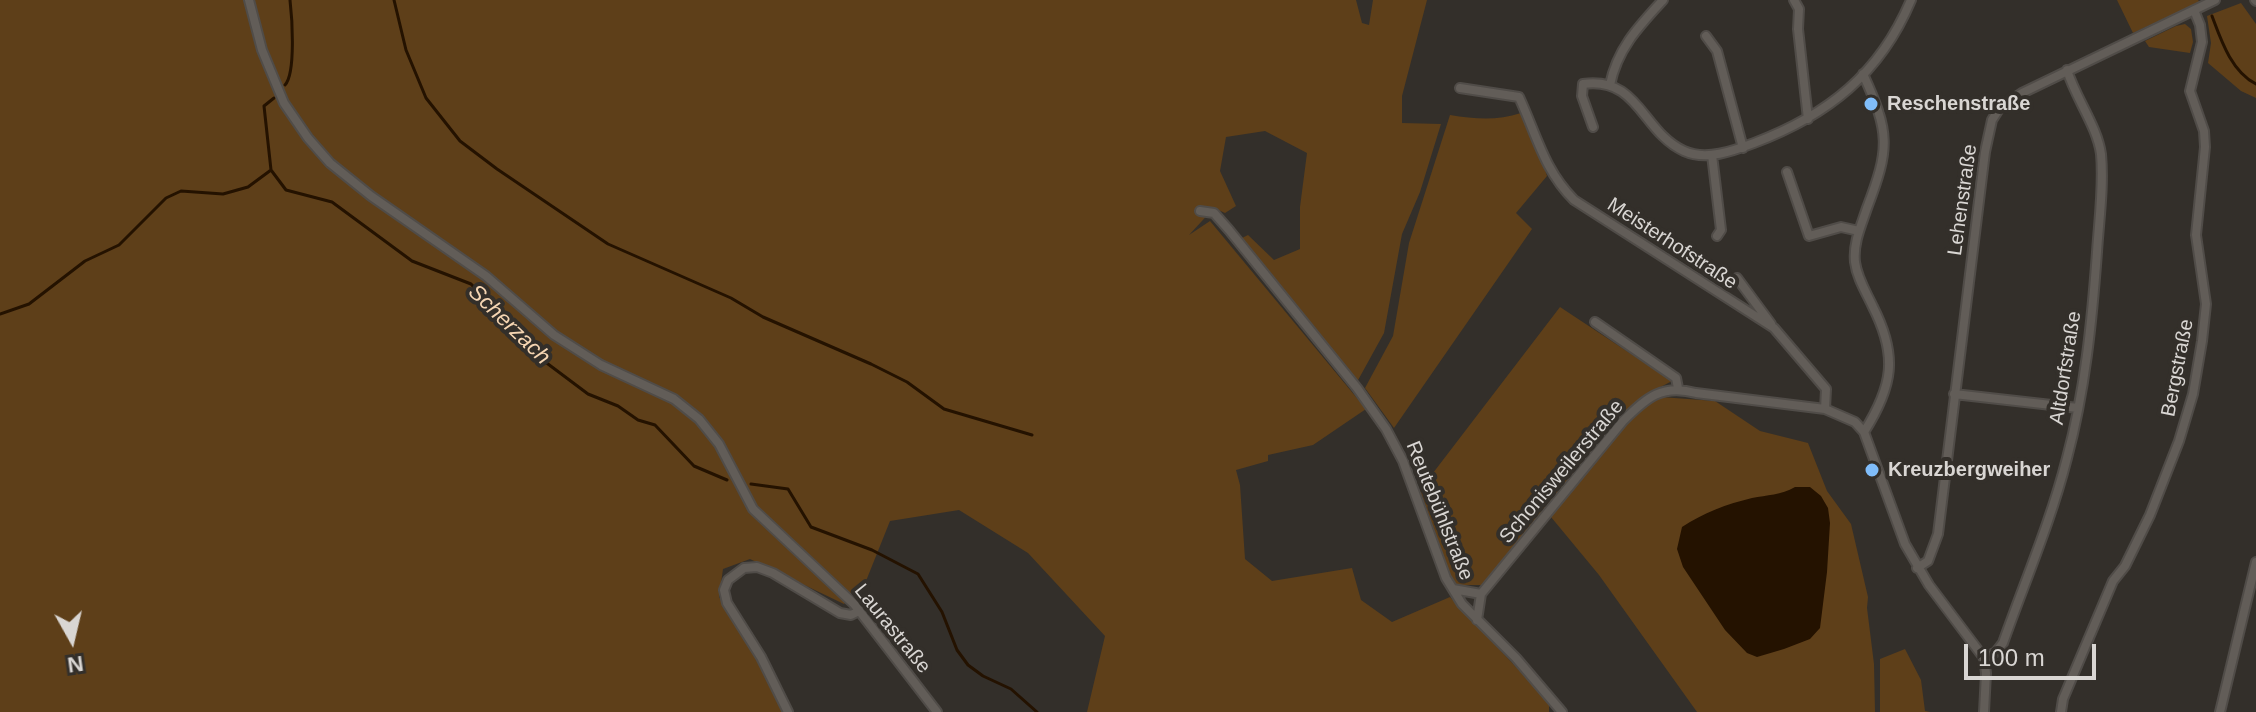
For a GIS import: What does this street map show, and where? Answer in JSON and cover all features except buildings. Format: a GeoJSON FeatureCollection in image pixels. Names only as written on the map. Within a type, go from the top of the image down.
{"type":"FeatureCollection","features":[{"type":"Feature","properties":{"kind":"street","name":"Laurastraße"},"geometry":{"type":"LineString","coordinates":[[249,0],[262,50],[284,103],[300,128],[330,163],[371,196],[486,276],[554,335],[601,365],[674,399],[699,419],[719,444],[753,509],[819,569],[859,611],[937,712]]}},
{"type":"Feature","properties":{"kind":"street"},"geometry":{"type":"LineString","coordinates":[[1610,85],[1618,56],[1663,0]]}},
{"type":"Feature","properties":{"kind":"street"},"geometry":{"type":"LineString","coordinates":[[1794,0],[1799,9],[1798,29],[1808,119]]}},
{"type":"Feature","properties":{"kind":"street"},"geometry":{"type":"LineString","coordinates":[[1593,127],[1582,96],[1583,84],[1596,82],[1610,85],[1630,97],[1668,143],[1686,153],[1712,155],[1743,148],[1808,119],[1836,101],[1863,74],[1901,23],[1911,0]]}},
{"type":"Feature","properties":{"kind":"street","name":"Lehenstraße"},"geometry":{"type":"LineString","coordinates":[[1917,568],[1928,561],[1938,534],[1985,152],[1992,120],[2009,100],[2215,0]]}},
{"type":"Feature","properties":{"kind":"street","name":"Bergstraße"},"geometry":{"type":"LineString","coordinates":[[2061,712],[2063,699],[2113,581],[2125,566],[2156,500],[2179,441],[2195,380],[2206,304],[2196,235],[2204,131],[2190,91],[2202,42],[2194,10]]}},
{"type":"Feature","properties":{"kind":"street"},"geometry":{"type":"LineString","coordinates":[[1706,36],[1717,51],[1743,148]]}},
{"type":"Feature","properties":{"kind":"street","name":"Altdorfstraße"},"geometry":{"type":"LineString","coordinates":[[1984,658],[1996,652],[2003,643],[2052,508],[2078,408],[2089,338],[2101,175],[2097,137],[2074,92],[2067,70]]}},
{"type":"Feature","properties":{"kind":"street"},"geometry":{"type":"LineString","coordinates":[[1863,74],[1880,112],[1886,144],[1877,183],[1859,231],[1855,252],[1857,274],[1888,341],[1890,360],[1884,397],[1864,432]]}},
{"type":"Feature","properties":{"kind":"street","name":"Meisterhofstraße"},"geometry":{"type":"LineString","coordinates":[[1460,88],[1519,97],[1548,169],[1574,200],[1774,328]]}},
{"type":"Feature","properties":{"kind":"street"},"geometry":{"type":"LineString","coordinates":[[1712,155],[1721,230],[1717,236]]}},
{"type":"Feature","properties":{"kind":"street"},"geometry":{"type":"LineString","coordinates":[[1787,172],[1809,236],[1841,227],[1859,231]]}},
{"type":"Feature","properties":{"kind":"street","name":"Reutebühlstraße"},"geometry":{"type":"LineString","coordinates":[[1200,211],[1214,213],[1229,230],[1373,409],[1403,461],[1453,589],[1477,620],[1516,658],[1562,712]]}},
{"type":"Feature","properties":{"kind":"street","name":"Meisterhofstraße"},"geometry":{"type":"LineString","coordinates":[[1737,278],[1774,328],[1826,389],[1825,409]]}},
{"type":"Feature","properties":{"kind":"street"},"geometry":{"type":"LineString","coordinates":[[1595,322],[1676,378],[1678,388],[1696,393],[1825,409],[1855,422],[1864,432],[1905,544],[1917,568],[1984,658],[1984,712]]}},
{"type":"Feature","properties":{"kind":"street","name":"Schonisweilerstraße"},"geometry":{"type":"LineString","coordinates":[[1481,594],[1623,421],[1646,399],[1664,390],[1678,388]]}},
{"type":"Feature","properties":{"kind":"street"},"geometry":{"type":"LineString","coordinates":[[1954,394],[2078,408]]}},
{"type":"Feature","properties":{"kind":"street"},"geometry":{"type":"LineString","coordinates":[[2220,712],[2256,562]]}},
{"type":"Feature","properties":{"kind":"street"},"geometry":{"type":"LineString","coordinates":[[788,712],[761,657],[727,603],[724,590],[728,580],[744,568],[757,567],[773,573],[840,613],[851,615],[859,611]]}},
{"type":"Feature","properties":{"kind":"street"},"geometry":{"type":"LineString","coordinates":[[1453,589],[1481,594],[1477,620]]}},
{"type":"Feature","properties":{"kind":"shaded area"},"geometry":{"type":"Polygon","coordinates":[[[0,0],[1356,0],[1362,23],[1369,25],[1373,0],[1427,0],[1402,96],[1402,123],[1441,124],[1420,192],[1402,234],[1384,333],[1357,382],[1240,239],[1248,235],[1274,260],[1300,249],[1300,207],[1307,153],[1265,131],[1226,137],[1220,171],[1236,206],[1225,213],[1214,208],[1189,235],[1210,221],[1366,409],[1313,445],[1268,455],[1268,461],[1236,470],[1240,485],[1245,559],[1272,581],[1352,568],[1361,600],[1392,622],[1450,597],[1549,702],[1549,712],[1087,712],[1105,636],[1028,553],[959,510],[890,521],[866,581],[844,604],[750,559],[723,569],[719,597],[757,659],[783,712],[0,712],[0,0]]]}},
{"type":"Feature","properties":{"kind":"shaded area"},"geometry":{"type":"Polygon","coordinates":[[[2117,0],[2198,0],[2200,2],[2133,33],[2117,0]]]}},
{"type":"Feature","properties":{"kind":"shaded area"},"geometry":{"type":"Polygon","coordinates":[[[2241,3],[2256,24],[2256,98],[2241,91],[2208,63],[2211,43],[2207,16],[2241,3]]]}},
{"type":"Feature","properties":{"kind":"shaded area"},"geometry":{"type":"Polygon","coordinates":[[[2185,24],[2191,29],[2193,42],[2190,53],[2149,47],[2145,41],[2176,26],[2185,24]]]}},
{"type":"Feature","properties":{"kind":"shaded area"},"geometry":{"type":"Polygon","coordinates":[[[1521,113],[1533,132],[1547,176],[1516,213],[1532,229],[1394,428],[1365,388],[1393,336],[1409,243],[1450,115],[1486,118],[1521,113]]]}},
{"type":"Feature","properties":{"kind":"shaded area"},"geometry":{"type":"Polygon","coordinates":[[[1560,307],[1672,381],[1651,392],[1628,411],[1482,585],[1457,585],[1451,578],[1420,490],[1560,307]]]}},
{"type":"Feature","properties":{"kind":"shaded area"},"geometry":{"type":"Polygon","coordinates":[[[1661,397],[1715,401],[1760,431],[1808,443],[1827,491],[1851,524],[1868,597],[1875,712],[1697,712],[1599,575],[1551,517],[1617,434],[1632,418],[1661,397]]]}},
{"type":"Feature","properties":{"kind":"shaded area"},"geometry":{"type":"Polygon","coordinates":[[[1795,487],[1810,487],[1821,496],[1828,508],[1827,572],[1820,628],[1810,639],[1757,657],[1747,653],[1725,630],[1683,567],[1677,549],[1682,527],[1698,517],[1733,503],[1795,487]]]}},
{"type":"Feature","properties":{"kind":"shaded area"},"geometry":{"type":"Polygon","coordinates":[[[1905,649],[1921,680],[1925,711],[1930,712],[1880,712],[1880,659],[1905,649]]]}},
{"type":"Feature","properties":{"kind":"waterway","name":"Scherzach"},"geometry":{"type":"LineString","coordinates":[[285,85],[292,57],[290,0]]}},
{"type":"Feature","properties":{"kind":"waterway"},"geometry":{"type":"LineString","coordinates":[[394,0],[406,50],[426,98],[460,141],[497,169],[608,244],[871,364],[907,382],[944,409],[1032,435]]}},
{"type":"Feature","properties":{"kind":"waterway"},"geometry":{"type":"LineString","coordinates":[[2212,16],[2233,63],[2256,84]]}},
{"type":"Feature","properties":{"kind":"waterway","name":"Scherzach"},"geometry":{"type":"LineString","coordinates":[[274,98],[264,106],[271,170],[286,190],[332,202],[412,261],[471,284],[544,361],[588,394],[618,406],[638,420],[655,425],[694,466],[727,480]]}},
{"type":"Feature","properties":{"kind":"waterway"},"geometry":{"type":"LineString","coordinates":[[0,314],[29,304],[85,261],[119,245],[166,198],[181,191],[223,194],[248,187],[271,170]]}},
{"type":"Feature","properties":{"kind":"waterway","name":"Scherzach"},"geometry":{"type":"LineString","coordinates":[[751,484],[788,489],[811,527],[872,550],[918,574],[942,612],[957,650],[968,665],[1011,689],[1037,712]]}},
{"type":"Feature","properties":{"kind":"place","name":"Reschenstraße"},"geometry":{"type":"Point","coordinates":[1871,104]}},
{"type":"Feature","properties":{"kind":"place","name":"Kreuzbergweiher"},"geometry":{"type":"Point","coordinates":[1872,470]}}]}
